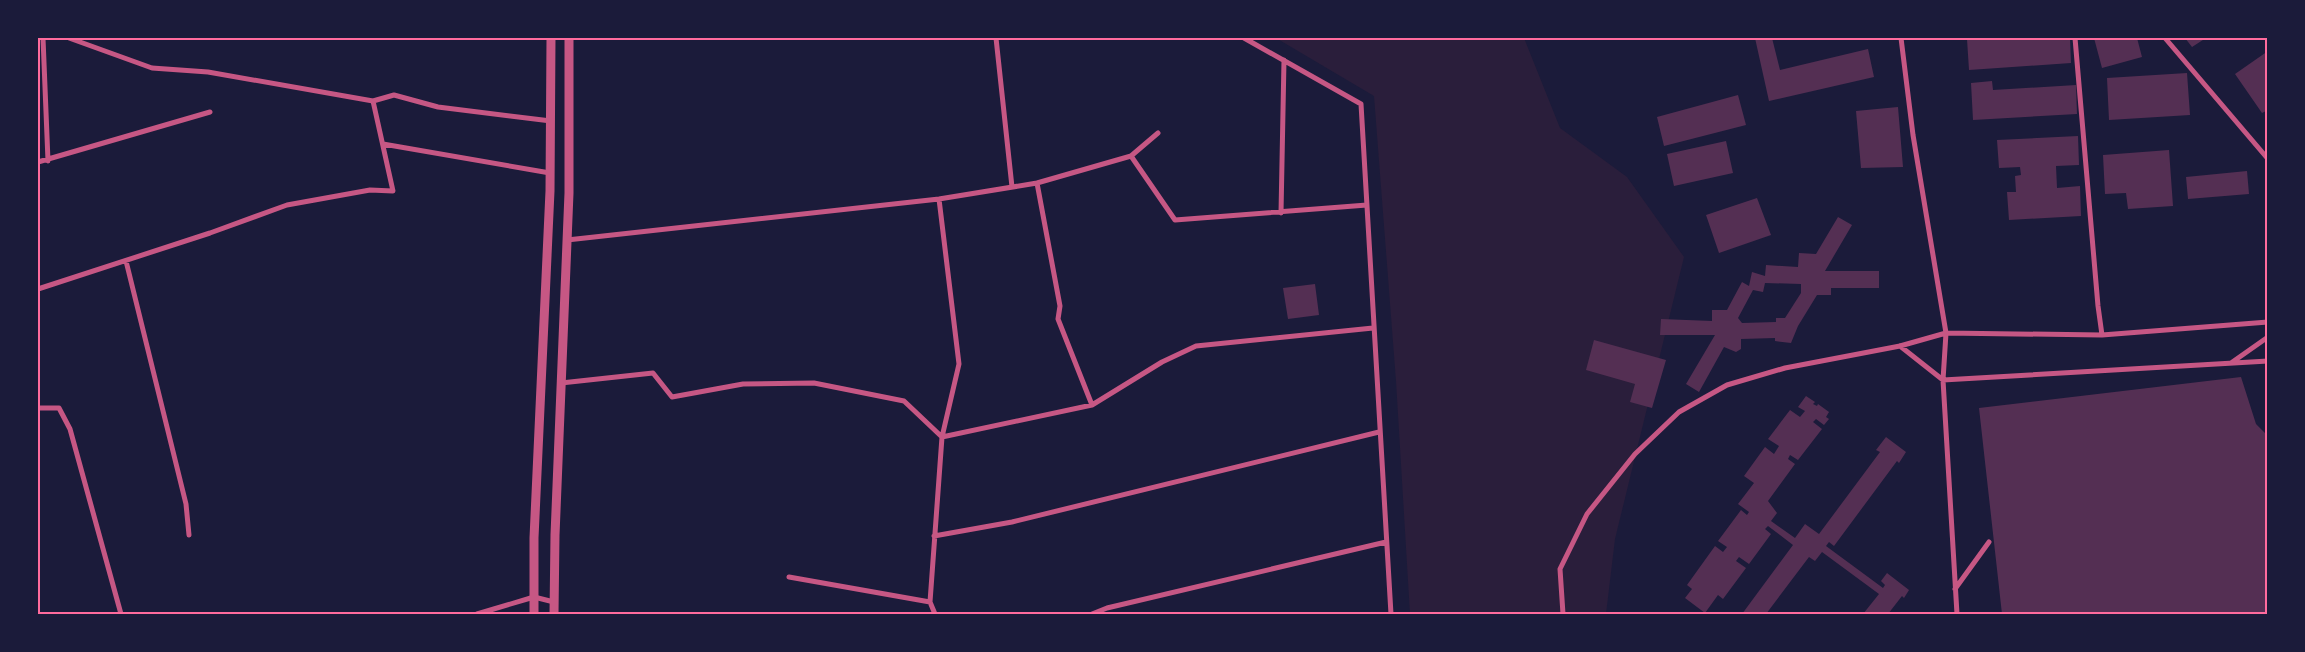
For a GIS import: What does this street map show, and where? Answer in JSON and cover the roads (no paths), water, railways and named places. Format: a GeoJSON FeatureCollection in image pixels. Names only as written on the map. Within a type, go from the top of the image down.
{"type":"FeatureCollection","features":[{"type":"Feature","properties":{"kind":"street"},"geometry":{"type":"LineString","coordinates":[[43,38],[48,160]]}},
{"type":"Feature","properties":{"kind":"street"},"geometry":{"type":"LineString","coordinates":[[69,38],[152,68],[208,72],[373,101],[394,95],[438,107],[551,121]]}},
{"type":"Feature","properties":{"kind":"street"},"geometry":{"type":"LineString","coordinates":[[534,614],[534,538],[550,173],[551,38]]}},
{"type":"Feature","properties":{"kind":"street"},"geometry":{"type":"LineString","coordinates":[[554,614],[567,240],[569,38]]}},
{"type":"Feature","properties":{"kind":"street"},"geometry":{"type":"LineString","coordinates":[[996,38],[1012,187]]}},
{"type":"Feature","properties":{"kind":"street"},"geometry":{"type":"LineString","coordinates":[[1244,38],[1361,104],[1391,614]]}},
{"type":"Feature","properties":{"kind":"street"},"geometry":{"type":"LineString","coordinates":[[1902,38],[1913,135],[1946,333],[1943,380],[1957,614]]}},
{"type":"Feature","properties":{"kind":"street"},"geometry":{"type":"LineString","coordinates":[[2075,38],[2102,335]]}},
{"type":"Feature","properties":{"kind":"street"},"geometry":{"type":"LineString","coordinates":[[2165,38],[2268,159]]}},
{"type":"Feature","properties":{"kind":"street"},"geometry":{"type":"LineString","coordinates":[[1280,213],[1284,60]]}},
{"type":"Feature","properties":{"kind":"street"},"geometry":{"type":"LineString","coordinates":[[38,289],[287,205],[370,190],[393,191],[373,101]]}},
{"type":"Feature","properties":{"kind":"street"},"geometry":{"type":"LineString","coordinates":[[38,162],[210,112]]}},
{"type":"Feature","properties":{"kind":"street"},"geometry":{"type":"LineString","coordinates":[[567,240],[939,199],[1037,183],[1131,156],[1158,133]]}},
{"type":"Feature","properties":{"kind":"street"},"geometry":{"type":"LineString","coordinates":[[383,144],[550,173]]}},
{"type":"Feature","properties":{"kind":"street"},"geometry":{"type":"LineString","coordinates":[[1131,156],[1175,220],[1280,213],[1366,204]]}},
{"type":"Feature","properties":{"kind":"street"},"geometry":{"type":"LineString","coordinates":[[1037,183],[1060,306],[1058,319],[1092,405]]}},
{"type":"Feature","properties":{"kind":"street"},"geometry":{"type":"LineString","coordinates":[[935,614],[930,602],[942,437],[959,364],[939,199]]}},
{"type":"Feature","properties":{"kind":"street"},"geometry":{"type":"LineString","coordinates":[[126,260],[186,504],[189,536]]}},
{"type":"Feature","properties":{"kind":"street"},"geometry":{"type":"LineString","coordinates":[[1563,614],[1560,569],[1587,514],[1635,454],[1680,412],[1727,385],[1785,368],[1900,346],[1946,333],[2102,335],[2268,322]]}},
{"type":"Feature","properties":{"kind":"street"},"geometry":{"type":"LineString","coordinates":[[942,437],[1092,405],[1162,362],[1196,346],[1373,328]]}},
{"type":"Feature","properties":{"kind":"street"},"geometry":{"type":"LineString","coordinates":[[2230,363],[2268,337]]}},
{"type":"Feature","properties":{"kind":"street"},"geometry":{"type":"LineString","coordinates":[[1900,346],[1943,380],[2268,361]]}},
{"type":"Feature","properties":{"kind":"street"},"geometry":{"type":"LineString","coordinates":[[561,383],[654,373],[672,397],[744,384],[814,383],[904,401],[942,437]]}},
{"type":"Feature","properties":{"kind":"street"},"geometry":{"type":"LineString","coordinates":[[38,408],[59,408],[70,429],[121,614]]}},
{"type":"Feature","properties":{"kind":"street"},"geometry":{"type":"LineString","coordinates":[[934,536],[1012,522],[1379,432]]}},
{"type":"Feature","properties":{"kind":"street"},"geometry":{"type":"LineString","coordinates":[[1092,614],[1107,608],[1386,542]]}},
{"type":"Feature","properties":{"kind":"street"},"geometry":{"type":"LineString","coordinates":[[1955,589],[1989,542]]}},
{"type":"Feature","properties":{"kind":"street"},"geometry":{"type":"LineString","coordinates":[[789,577],[930,602]]}},
{"type":"Feature","properties":{"kind":"street"},"geometry":{"type":"LineString","coordinates":[[477,614],[534,597],[554,602]]}}]}
